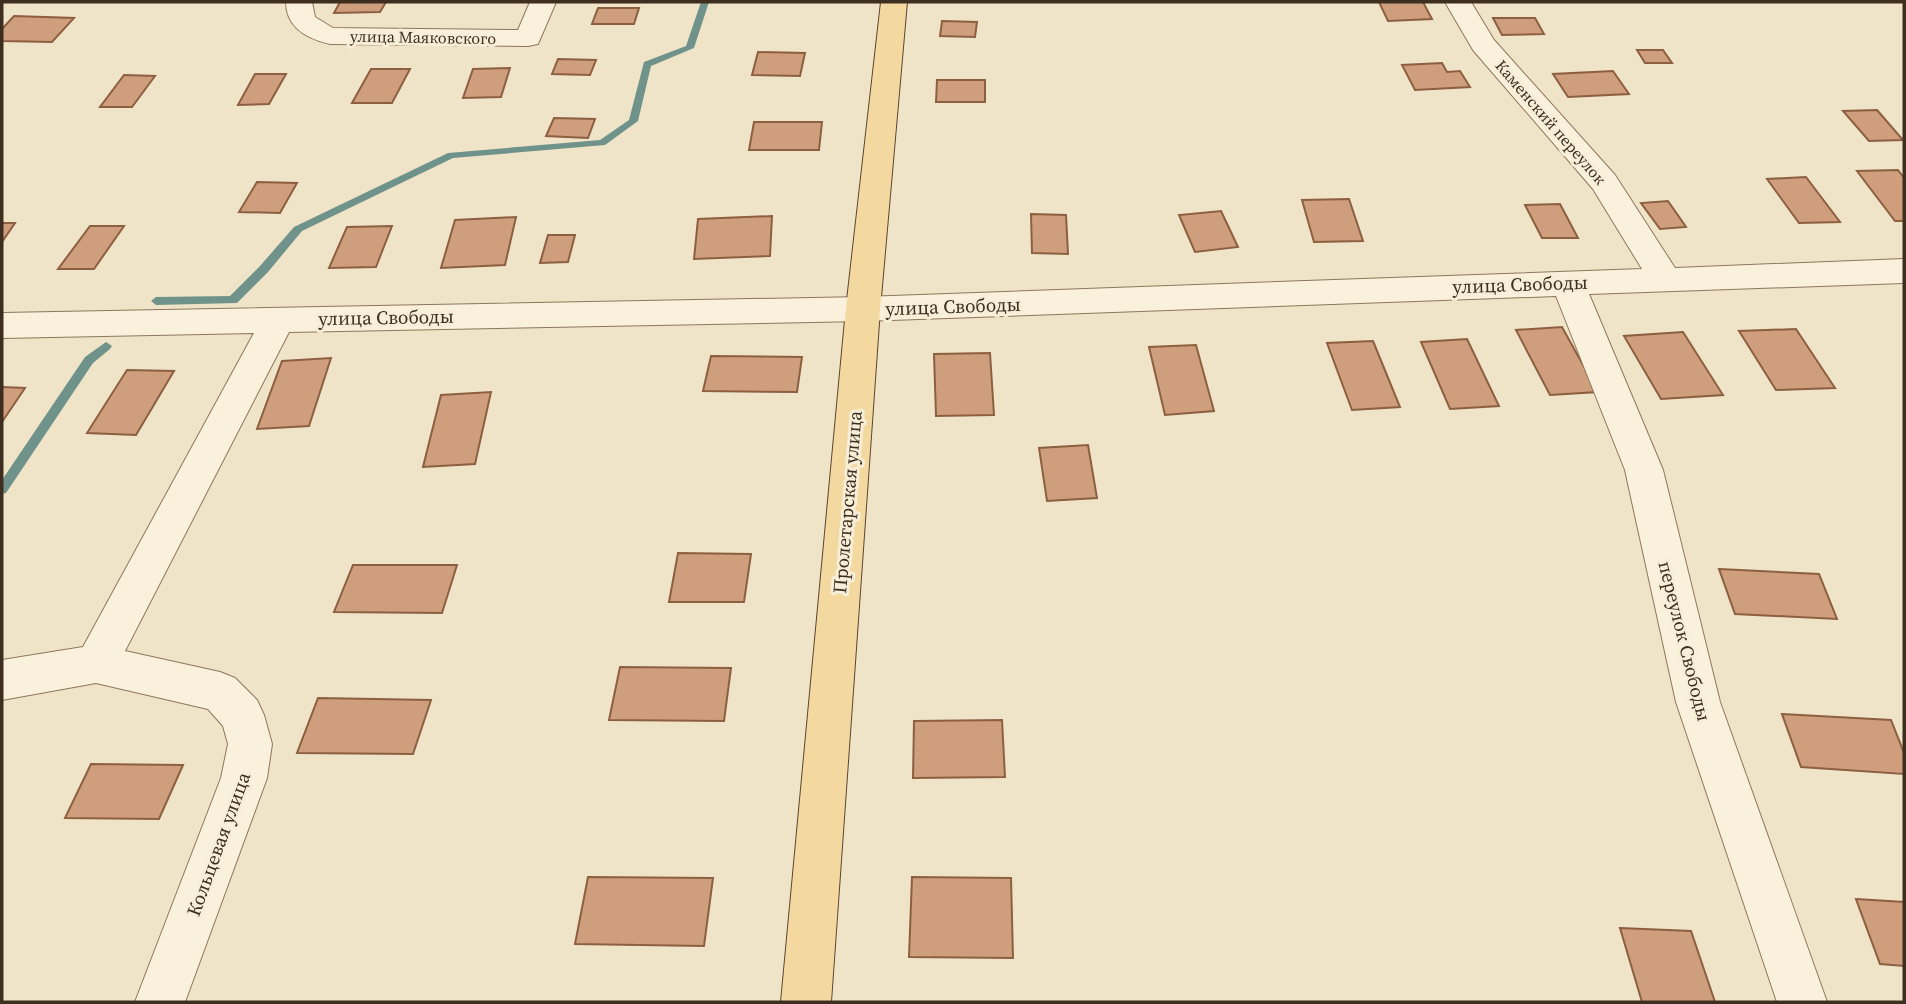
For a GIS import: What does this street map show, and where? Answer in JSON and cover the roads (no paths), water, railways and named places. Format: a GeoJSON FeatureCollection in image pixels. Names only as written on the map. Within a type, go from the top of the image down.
{"type":"FeatureCollection","features":[{"type":"Feature","properties":{"kind":"main road","name":"Пролетарская улица"},"geometry":{"type":"LineString","coordinates":[[806,1002],[863,309],[894,2]]}},
{"type":"Feature","properties":{"kind":"street","name":"улица Маяковского"},"geometry":{"type":"LineString","coordinates":[[299,2],[298,12],[305,23],[314,32],[330,36],[528,38],[542,2]]}},
{"type":"Feature","properties":{"kind":"street","name":"Каменский переулок"},"geometry":{"type":"LineString","coordinates":[[1458,2],[1483,44],[1604,182],[1665,278]]}},
{"type":"Feature","properties":{"kind":"street","name":"улица Свободы"},"geometry":{"type":"LineString","coordinates":[[2,325],[863,309],[1904,271]]}},
{"type":"Feature","properties":{"kind":"street","name":"переулок Свободы"},"geometry":{"type":"LineString","coordinates":[[1567,282],[1644,470],[1698,702],[1801,1002]]}},
{"type":"Feature","properties":{"kind":"street"},"geometry":{"type":"LineString","coordinates":[[96,664],[279,319]]}},
{"type":"Feature","properties":{"kind":"street","name":"Кольцевая улица"},"geometry":{"type":"LineString","coordinates":[[2,680],[96,664],[220,692],[243,715],[250,744],[244,778],[160,1002]]}},
{"type":"Feature","properties":{"kind":"waterway"},"geometry":{"type":"LineString","coordinates":[[156,301],[233,300],[298,229],[451,155],[602,143],[633,121],[647,64],[690,48],[705,2]]}},
{"type":"Feature","properties":{"kind":"waterway"},"geometry":{"type":"LineString","coordinates":[[2,489],[89,360],[106,346]]}}]}
